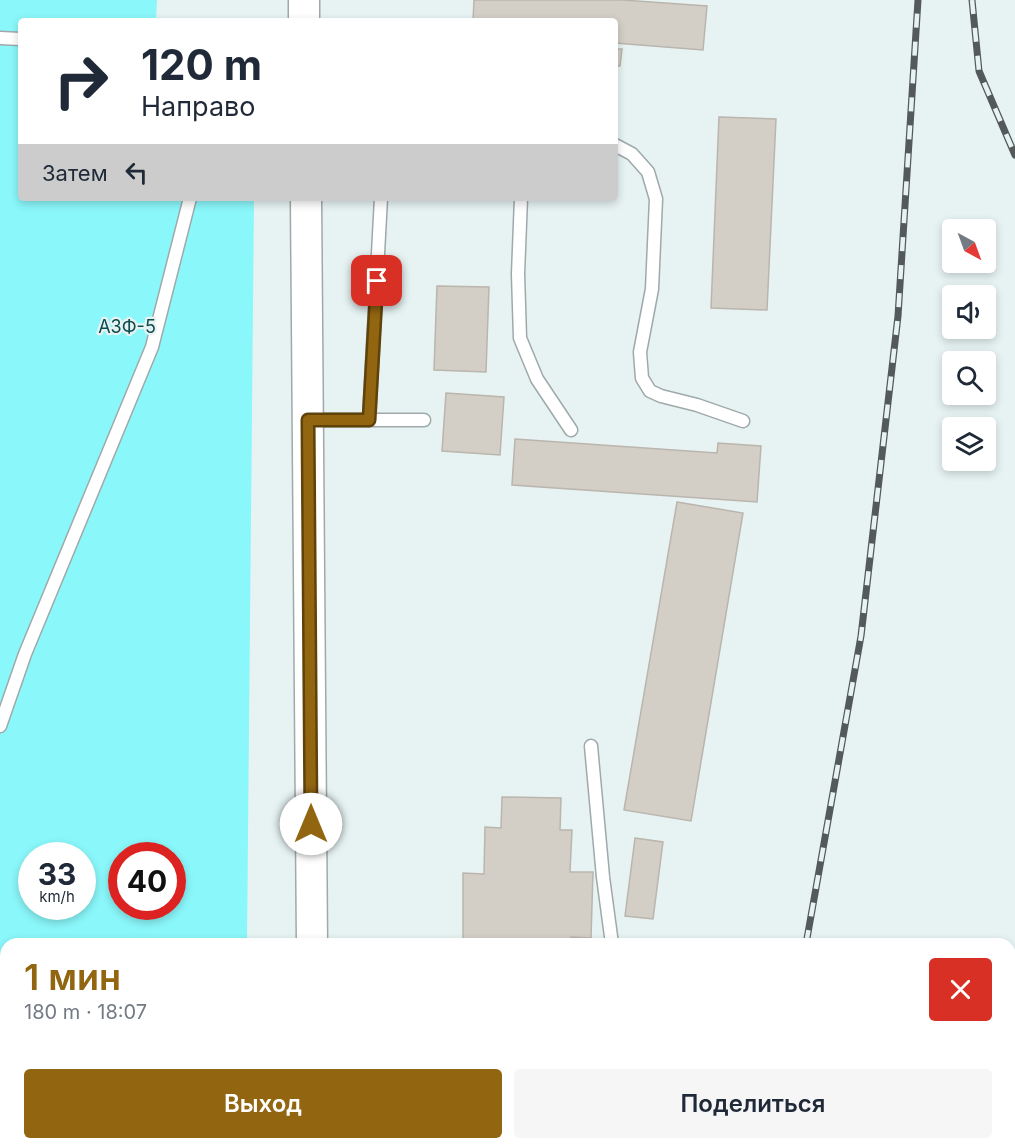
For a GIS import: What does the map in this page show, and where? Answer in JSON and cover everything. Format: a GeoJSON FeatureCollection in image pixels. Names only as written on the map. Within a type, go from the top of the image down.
{"type":"FeatureCollection","features":[{"type":"Feature","properties":{"kind":"street"},"geometry":{"type":"LineString","coordinates":[[304,0],[304,18]]}},
{"type":"Feature","properties":{"kind":"street"},"geometry":{"type":"LineString","coordinates":[[306,201],[312,938]]}},
{"type":"Feature","properties":{"kind":"lane"},"geometry":{"type":"LineString","coordinates":[[0,38],[18,39]]}},
{"type":"Feature","properties":{"kind":"lane"},"geometry":{"type":"LineString","coordinates":[[618,147],[632,154],[648,172],[656,199],[652,289],[640,352],[642,378],[650,391],[661,396],[743,421]]}},
{"type":"Feature","properties":{"kind":"lane"},"geometry":{"type":"LineString","coordinates":[[0,726],[26,654],[152,346],[189,201]]}},
{"type":"Feature","properties":{"kind":"lane"},"geometry":{"type":"LineString","coordinates":[[369,420],[381,201]]}},
{"type":"Feature","properties":{"kind":"lane"},"geometry":{"type":"LineString","coordinates":[[521,201],[518,274],[520,338],[537,379],[571,430]]}},
{"type":"Feature","properties":{"kind":"lane"},"geometry":{"type":"LineString","coordinates":[[308,420],[424,420]]}},
{"type":"Feature","properties":{"kind":"lane"},"geometry":{"type":"LineString","coordinates":[[591,746],[611,938]]}},
{"type":"Feature","properties":{"kind":"green space","name":"АЗФ-5"},"geometry":{"type":"Polygon","coordinates":[[[0,0],[157,0],[156,18],[18,18],[18,201],[254,201],[247,938],[0,938],[0,0]]]}},
{"type":"Feature","properties":{"kind":"building"},"geometry":{"type":"Polygon","coordinates":[[[474,0],[623,0],[707,6],[703,50],[618,43],[618,18],[473,18],[474,0]]]}},
{"type":"Feature","properties":{"kind":"building"},"geometry":{"type":"Polygon","coordinates":[[[618,49],[622,49],[620,66],[618,66],[618,49]]]}},
{"type":"Feature","properties":{"kind":"building"},"geometry":{"type":"Polygon","coordinates":[[[719,117],[776,119],[767,310],[711,308],[719,117]]]}},
{"type":"Feature","properties":{"kind":"building"},"geometry":{"type":"Polygon","coordinates":[[[437,286],[489,287],[486,372],[434,370],[437,286]]]}},
{"type":"Feature","properties":{"kind":"building"},"geometry":{"type":"Polygon","coordinates":[[[446,393],[504,397],[500,455],[442,451],[446,393]]]}},
{"type":"Feature","properties":{"kind":"building"},"geometry":{"type":"Polygon","coordinates":[[[515,439],[717,453],[718,443],[761,446],[757,502],[512,485],[515,439]]]}},
{"type":"Feature","properties":{"kind":"building"},"geometry":{"type":"Polygon","coordinates":[[[677,502],[743,513],[691,821],[624,810],[677,502]]]}},
{"type":"Feature","properties":{"kind":"building"},"geometry":{"type":"Polygon","coordinates":[[[502,797],[561,798],[560,830],[572,830],[570,872],[593,872],[591,938],[463,938],[463,873],[484,874],[485,827],[501,828],[502,797]]]}},
{"type":"Feature","properties":{"kind":"building"},"geometry":{"type":"Polygon","coordinates":[[[635,838],[663,842],[653,919],[625,916],[635,838]]]}},
{"type":"Feature","properties":{"kind":"railway"},"geometry":{"type":"LineString","coordinates":[[807,938],[861,636],[898,316],[918,0]]}},
{"type":"Feature","properties":{"kind":"railway"},"geometry":{"type":"LineString","coordinates":[[972,0],[979,71],[1015,155]]}},
{"type":"Feature","properties":{"kind":"route"},"geometry":{"type":"LineString","coordinates":[[311,824],[308,420],[369,420],[377,281]]}}]}
